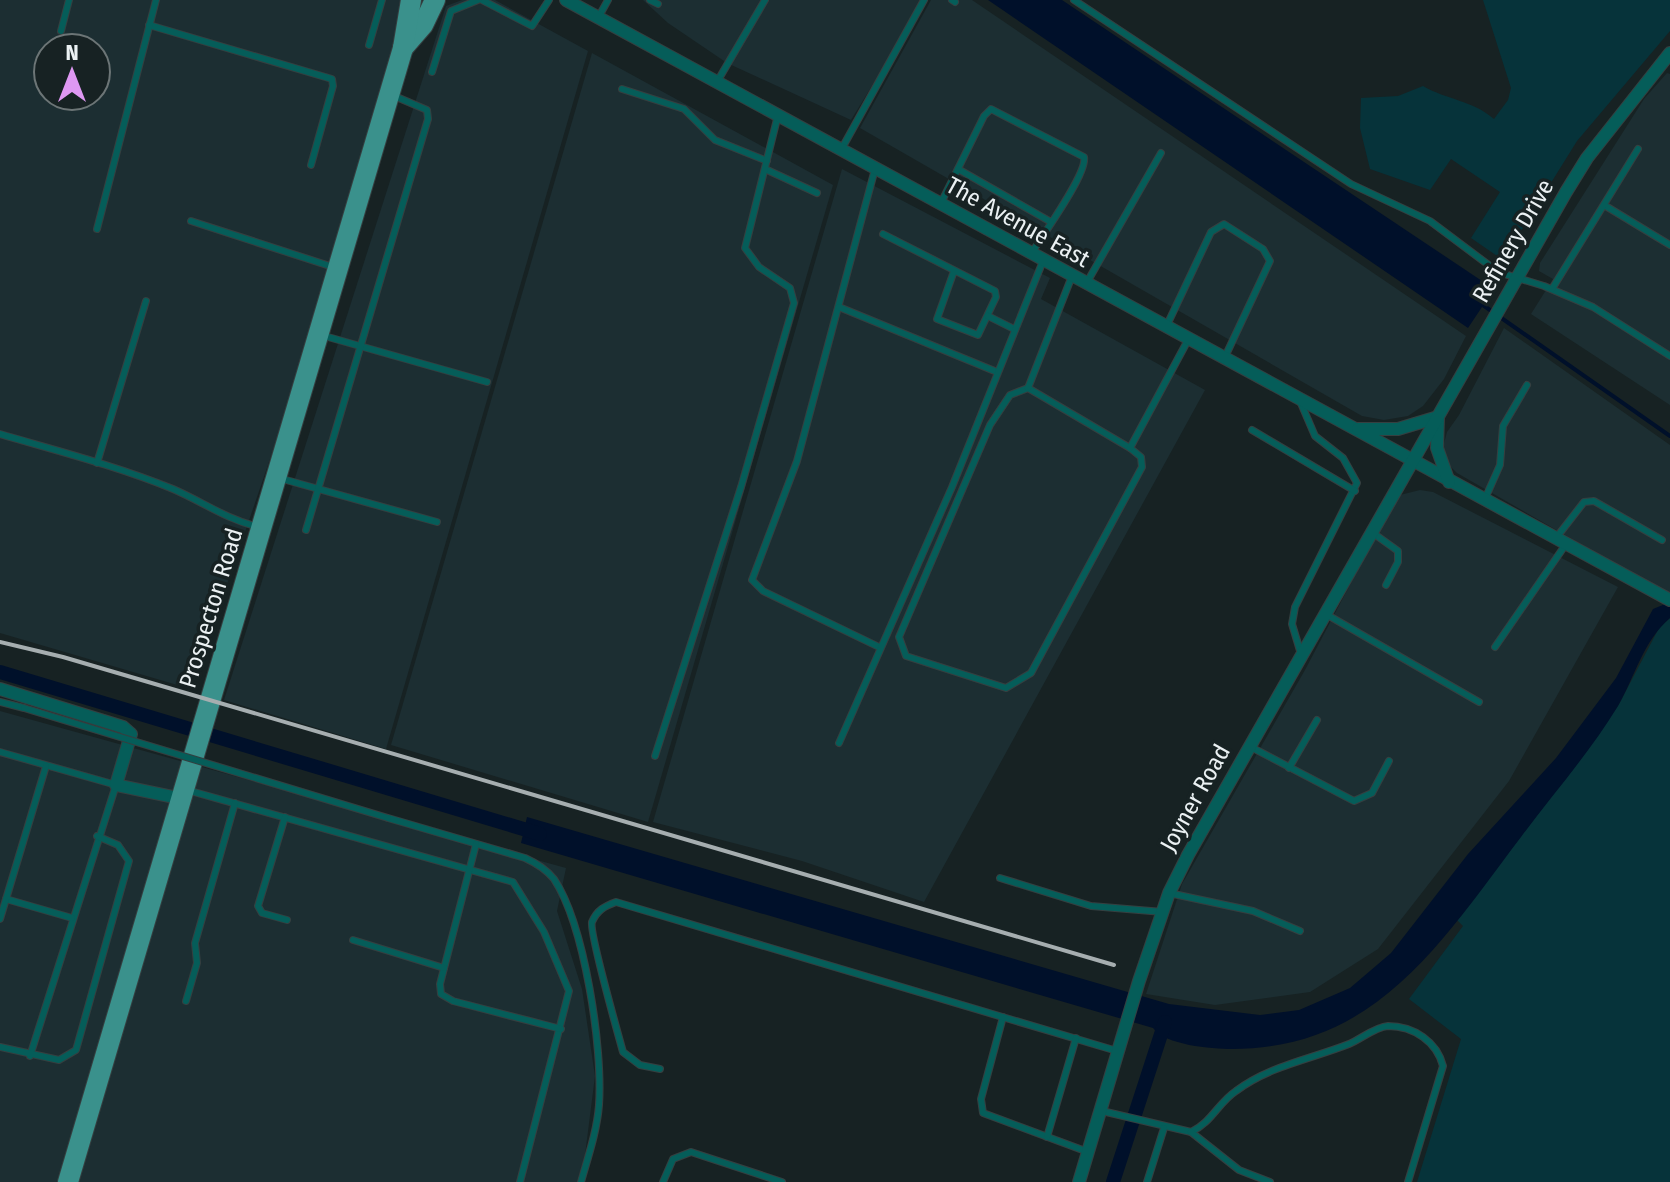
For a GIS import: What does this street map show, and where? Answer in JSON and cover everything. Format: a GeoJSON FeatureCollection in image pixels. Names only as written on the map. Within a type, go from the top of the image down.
{"type":"FeatureCollection","features":[{"type":"Feature","properties":{"kind":"main road"},"geometry":{"type":"LineString","coordinates":[[403,48],[411,0]]}},
{"type":"Feature","properties":{"kind":"main road"},"geometry":{"type":"LineString","coordinates":[[403,48],[423,25],[435,0]]}},
{"type":"Feature","properties":{"kind":"main road","name":"Prospecton Road"},"geometry":{"type":"LineString","coordinates":[[68,1182],[403,48]]}},
{"type":"Feature","properties":{"kind":"street","name":"The Avenue East"},"geometry":{"type":"LineString","coordinates":[[566,0],[1670,600]]}},
{"type":"Feature","properties":{"kind":"street","name":"Refinery Drive"},"geometry":{"type":"LineString","coordinates":[[1412,462],[1587,158],[1670,53]]}},
{"type":"Feature","properties":{"kind":"street"},"geometry":{"type":"LineString","coordinates":[[1352,429],[1398,429],[1438,417],[1437,448],[1449,482]]}},
{"type":"Feature","properties":{"kind":"street","name":"Joyner Road"},"geometry":{"type":"LineString","coordinates":[[1079,1182],[1139,981],[1169,893],[1249,746],[1412,462]]}},
{"type":"Feature","properties":{"kind":"street"},"geometry":{"type":"LineString","coordinates":[[0,689],[127,729],[131,734],[116,785],[185,794]]}},
{"type":"Feature","properties":{"kind":"lane"},"geometry":{"type":"LineString","coordinates":[[61,31],[69,0]]}},
{"type":"Feature","properties":{"kind":"lane"},"geometry":{"type":"LineString","coordinates":[[97,229],[156,0]]}},
{"type":"Feature","properties":{"kind":"lane"},"geometry":{"type":"LineString","coordinates":[[369,45],[382,0]]}},
{"type":"Feature","properties":{"kind":"lane"},"geometry":{"type":"LineString","coordinates":[[432,72],[451,11],[480,0],[532,26],[549,0]]}},
{"type":"Feature","properties":{"kind":"lane"},"geometry":{"type":"LineString","coordinates":[[598,18],[608,0]]}},
{"type":"Feature","properties":{"kind":"lane"},"geometry":{"type":"LineString","coordinates":[[717,82],[765,0]]}},
{"type":"Feature","properties":{"kind":"lane"},"geometry":{"type":"LineString","coordinates":[[841,150],[924,0]]}},
{"type":"Feature","properties":{"kind":"lane"},"geometry":{"type":"LineString","coordinates":[[1074,0],[1351,184],[1430,221],[1498,272],[1552,289],[1593,307],[1670,356]]}},
{"type":"Feature","properties":{"kind":"lane"},"geometry":{"type":"LineString","coordinates":[[149,25],[332,79],[333,86],[311,165]]}},
{"type":"Feature","properties":{"kind":"lane"},"geometry":{"type":"LineString","coordinates":[[622,89],[684,109],[715,140],[817,193]]}},
{"type":"Feature","properties":{"kind":"lane"},"geometry":{"type":"LineString","coordinates":[[306,530],[363,347],[428,119],[427,110],[419,103],[389,94]]}},
{"type":"Feature","properties":{"kind":"lane"},"geometry":{"type":"LineString","coordinates":[[940,204],[991,109],[1084,157],[1085,163],[1031,254]]}},
{"type":"Feature","properties":{"kind":"lane"},"geometry":{"type":"LineString","coordinates":[[655,756],[741,487],[794,303],[790,288],[759,267],[745,248],[778,115]]}},
{"type":"Feature","properties":{"kind":"lane"},"geometry":{"type":"LineString","coordinates":[[1552,289],[1638,149]]}},
{"type":"Feature","properties":{"kind":"lane"},"geometry":{"type":"LineString","coordinates":[[1086,284],[1161,153]]}},
{"type":"Feature","properties":{"kind":"lane"},"geometry":{"type":"LineString","coordinates":[[875,169],[797,461],[752,580],[763,591],[879,647]]}},
{"type":"Feature","properties":{"kind":"lane"},"geometry":{"type":"LineString","coordinates":[[958,169],[1051,222]]}},
{"type":"Feature","properties":{"kind":"lane"},"geometry":{"type":"LineString","coordinates":[[1604,205],[1670,245]]}},
{"type":"Feature","properties":{"kind":"lane"},"geometry":{"type":"LineString","coordinates":[[191,221],[338,269]]}},
{"type":"Feature","properties":{"kind":"lane"},"geometry":{"type":"LineString","coordinates":[[1165,327],[1211,232],[1224,224],[1263,249],[1270,261],[1224,359]]}},
{"type":"Feature","properties":{"kind":"lane"},"geometry":{"type":"LineString","coordinates":[[883,234],[995,291],[981,332],[974,335],[937,319],[954,271]]}},
{"type":"Feature","properties":{"kind":"lane"},"geometry":{"type":"LineString","coordinates":[[839,743],[952,487],[1043,261]]}},
{"type":"Feature","properties":{"kind":"lane"},"geometry":{"type":"LineString","coordinates":[[1028,388],[1130,448],[1141,457],[1141,475],[1027,678],[1006,688],[906,656],[899,637],[954,503],[1002,406],[1010,395],[1028,388],[1072,276]]}},
{"type":"Feature","properties":{"kind":"lane"},"geometry":{"type":"LineString","coordinates":[[97,463],[146,301]]}},
{"type":"Feature","properties":{"kind":"lane"},"geometry":{"type":"LineString","coordinates":[[839,307],[997,372]]}},
{"type":"Feature","properties":{"kind":"lane"},"geometry":{"type":"LineString","coordinates":[[988,316],[1014,329]]}},
{"type":"Feature","properties":{"kind":"lane"},"geometry":{"type":"LineString","coordinates":[[318,334],[487,382]]}},
{"type":"Feature","properties":{"kind":"lane"},"geometry":{"type":"LineString","coordinates":[[1130,448],[1188,340]]}},
{"type":"Feature","properties":{"kind":"lane"},"geometry":{"type":"LineString","coordinates":[[1484,501],[1500,465],[1503,426],[1527,385]]}},
{"type":"Feature","properties":{"kind":"lane"},"geometry":{"type":"LineString","coordinates":[[1300,401],[1315,436],[1343,458],[1355,475],[1355,491],[1295,607],[1292,624],[1301,654]]}},
{"type":"Feature","properties":{"kind":"lane"},"geometry":{"type":"LineString","coordinates":[[1252,430],[1355,491]]}},
{"type":"Feature","properties":{"kind":"lane"},"geometry":{"type":"LineString","coordinates":[[0,434],[173,489],[217,514],[261,528]]}},
{"type":"Feature","properties":{"kind":"lane"},"geometry":{"type":"LineString","coordinates":[[276,478],[437,522]]}},
{"type":"Feature","properties":{"kind":"lane"},"geometry":{"type":"LineString","coordinates":[[1495,647],[1584,502],[1594,501],[1662,540]]}},
{"type":"Feature","properties":{"kind":"lane"},"geometry":{"type":"LineString","coordinates":[[1372,532],[1398,551],[1398,562],[1386,585]]}},
{"type":"Feature","properties":{"kind":"lane"},"geometry":{"type":"LineString","coordinates":[[1324,613],[1479,702]]}},
{"type":"Feature","properties":{"kind":"lane"},"geometry":{"type":"LineString","coordinates":[[0,702],[525,858],[545,869],[558,886],[568,911],[594,1015],[599,1083],[597,1121],[581,1182]]}},
{"type":"Feature","properties":{"kind":"lane"},"geometry":{"type":"LineString","coordinates":[[1289,768],[1317,720]]}},
{"type":"Feature","properties":{"kind":"lane"},"geometry":{"type":"LineString","coordinates":[[1249,746],[1342,797],[1361,801],[1372,793],[1389,761]]}},
{"type":"Feature","properties":{"kind":"lane"},"geometry":{"type":"LineString","coordinates":[[0,752],[116,785],[97,836],[30,1056]]}},
{"type":"Feature","properties":{"kind":"lane"},"geometry":{"type":"LineString","coordinates":[[0,919],[46,766]]}},
{"type":"Feature","properties":{"kind":"lane"},"geometry":{"type":"LineString","coordinates":[[185,794],[235,803],[513,882],[544,932],[569,991],[520,1182]]}},
{"type":"Feature","properties":{"kind":"lane"},"geometry":{"type":"LineString","coordinates":[[186,1001],[197,963],[195,943],[235,803]]}},
{"type":"Feature","properties":{"kind":"lane"},"geometry":{"type":"LineString","coordinates":[[285,817],[258,906],[262,913],[287,920]]}},
{"type":"Feature","properties":{"kind":"lane"},"geometry":{"type":"LineString","coordinates":[[0,1047],[59,1060],[76,1050],[129,861],[118,845],[97,836]]}},
{"type":"Feature","properties":{"kind":"lane"},"geometry":{"type":"LineString","coordinates":[[476,844],[440,984],[441,994],[446,998],[561,1029]]}},
{"type":"Feature","properties":{"kind":"lane"},"geometry":{"type":"LineString","coordinates":[[1000,878],[1091,906],[1163,912]]}},
{"type":"Feature","properties":{"kind":"lane"},"geometry":{"type":"LineString","coordinates":[[1169,893],[1253,911],[1300,931]]}},
{"type":"Feature","properties":{"kind":"lane"},"geometry":{"type":"LineString","coordinates":[[6,899],[72,918]]}},
{"type":"Feature","properties":{"kind":"lane"},"geometry":{"type":"LineString","coordinates":[[660,1069],[640,1065],[623,1052],[609,992],[591,937],[591,924],[598,912],[616,902],[1120,1052]]}},
{"type":"Feature","properties":{"kind":"lane"},"geometry":{"type":"LineString","coordinates":[[353,940],[444,968]]}},
{"type":"Feature","properties":{"kind":"lane"},"geometry":{"type":"LineString","coordinates":[[1003,1017],[981,1107],[989,1117],[1089,1152]]}},
{"type":"Feature","properties":{"kind":"lane"},"geometry":{"type":"LineString","coordinates":[[1191,1132],[1207,1123],[1237,1089],[1267,1073],[1348,1045],[1379,1028],[1402,1028],[1439,1050],[1443,1066],[1408,1182]]}},
{"type":"Feature","properties":{"kind":"lane"},"geometry":{"type":"LineString","coordinates":[[1047,1137],[1076,1038]]}},
{"type":"Feature","properties":{"kind":"lane"},"geometry":{"type":"LineString","coordinates":[[1102,1111],[1191,1132],[1239,1170],[1270,1182]]}},
{"type":"Feature","properties":{"kind":"lane"},"geometry":{"type":"LineString","coordinates":[[1147,1182],[1164,1128]]}},
{"type":"Feature","properties":{"kind":"lane"},"geometry":{"type":"LineString","coordinates":[[663,1182],[673,1159],[691,1152],[782,1182]]}},
{"type":"Feature","properties":{"kind":"shaded area"},"geometry":{"type":"Polygon","coordinates":[[[0,0],[428,0],[191,689],[0,633],[0,0]]]}},
{"type":"Feature","properties":{"kind":"shaded area"},"geometry":{"type":"Polygon","coordinates":[[[462,0],[495,0],[588,51],[386,749],[224,700],[446,6],[462,0]]]}},
{"type":"Feature","properties":{"kind":"shaded area"},"geometry":{"type":"Polygon","coordinates":[[[643,0],[925,0],[851,120],[727,63],[668,23],[643,0]]]}},
{"type":"Feature","properties":{"kind":"shaded area"},"geometry":{"type":"Polygon","coordinates":[[[931,0],[972,0],[1466,336],[1444,379],[1423,406],[1408,416],[1384,420],[1362,416],[860,128],[931,0]]]}},
{"type":"Feature","properties":{"kind":"shaded area"},"geometry":{"type":"Polygon","coordinates":[[[988,0],[1062,0],[1494,289],[1468,328],[988,0]]]}},
{"type":"Feature","properties":{"kind":"shaded area"},"geometry":{"type":"Polygon","coordinates":[[[1483,0],[1670,0],[1670,31],[1577,141],[1503,260],[1471,238],[1500,192],[1451,159],[1430,190],[1370,169],[1360,128],[1361,98],[1398,96],[1423,86],[1477,108],[1494,119],[1508,100],[1511,88],[1483,0]]]}},
{"type":"Feature","properties":{"kind":"shaded area"},"geometry":{"type":"Polygon","coordinates":[[[592,53],[833,185],[648,822],[391,745],[592,53]]]}},
{"type":"Feature","properties":{"kind":"shaded area"},"geometry":{"type":"Polygon","coordinates":[[[1667,73],[1670,74],[1670,405],[1531,314],[1553,279],[1539,271],[1540,263],[1644,99],[1667,73]]]}},
{"type":"Feature","properties":{"kind":"shaded area"},"geometry":{"type":"Polygon","coordinates":[[[842,169],[1050,278],[1041,299],[1205,390],[924,902],[802,861],[653,822],[842,169]]]}},
{"type":"Feature","properties":{"kind":"shaded area"},"geometry":{"type":"Polygon","coordinates":[[[1504,328],[1670,445],[1670,595],[1457,473],[1444,460],[1442,451],[1447,432],[1504,328]]]}},
{"type":"Feature","properties":{"kind":"shaded area"},"geometry":{"type":"Polygon","coordinates":[[[1420,490],[1433,492],[1618,587],[1509,781],[1378,949],[1310,992],[1215,1005],[1146,994],[1182,884],[1305,670],[1392,505],[1400,495],[1420,490]]]}},
{"type":"Feature","properties":{"kind":"shaded area"},"geometry":{"type":"Polygon","coordinates":[[[1670,602],[1670,618],[1646,648],[1607,723],[1433,950],[1401,982],[1366,1009],[1327,1030],[1283,1044],[1232,1049],[1178,1042],[1153,1028],[521,843],[527,817],[1169,1004],[1260,1015],[1299,1010],[1350,988],[1391,953],[1468,854],[1556,758],[1616,678],[1653,609],[1670,602]]]}},
{"type":"Feature","properties":{"kind":"shaded area"},"geometry":{"type":"Polygon","coordinates":[[[1670,618],[1670,1182],[1417,1182],[1461,1039],[1409,999],[1463,926],[1457,920],[1619,704],[1659,628],[1670,618]]]}},
{"type":"Feature","properties":{"kind":"shaded area"},"geometry":{"type":"Polygon","coordinates":[[[0,711],[566,868],[557,911],[582,989],[595,1076],[585,1155],[577,1182],[0,1182],[0,711]]]}},
{"type":"Feature","properties":{"kind":"waterway"},"geometry":{"type":"LineString","coordinates":[[1480,303],[1670,436]]}},
{"type":"Feature","properties":{"kind":"waterway"},"geometry":{"type":"LineString","coordinates":[[0,672],[540,834]]}},
{"type":"Feature","properties":{"kind":"waterway"},"geometry":{"type":"LineString","coordinates":[[1113,1182],[1165,1022]]}},
{"type":"Feature","properties":{"kind":"railway"},"geometry":{"type":"LineString","coordinates":[[0,642],[63,657],[1114,965]]}}]}
